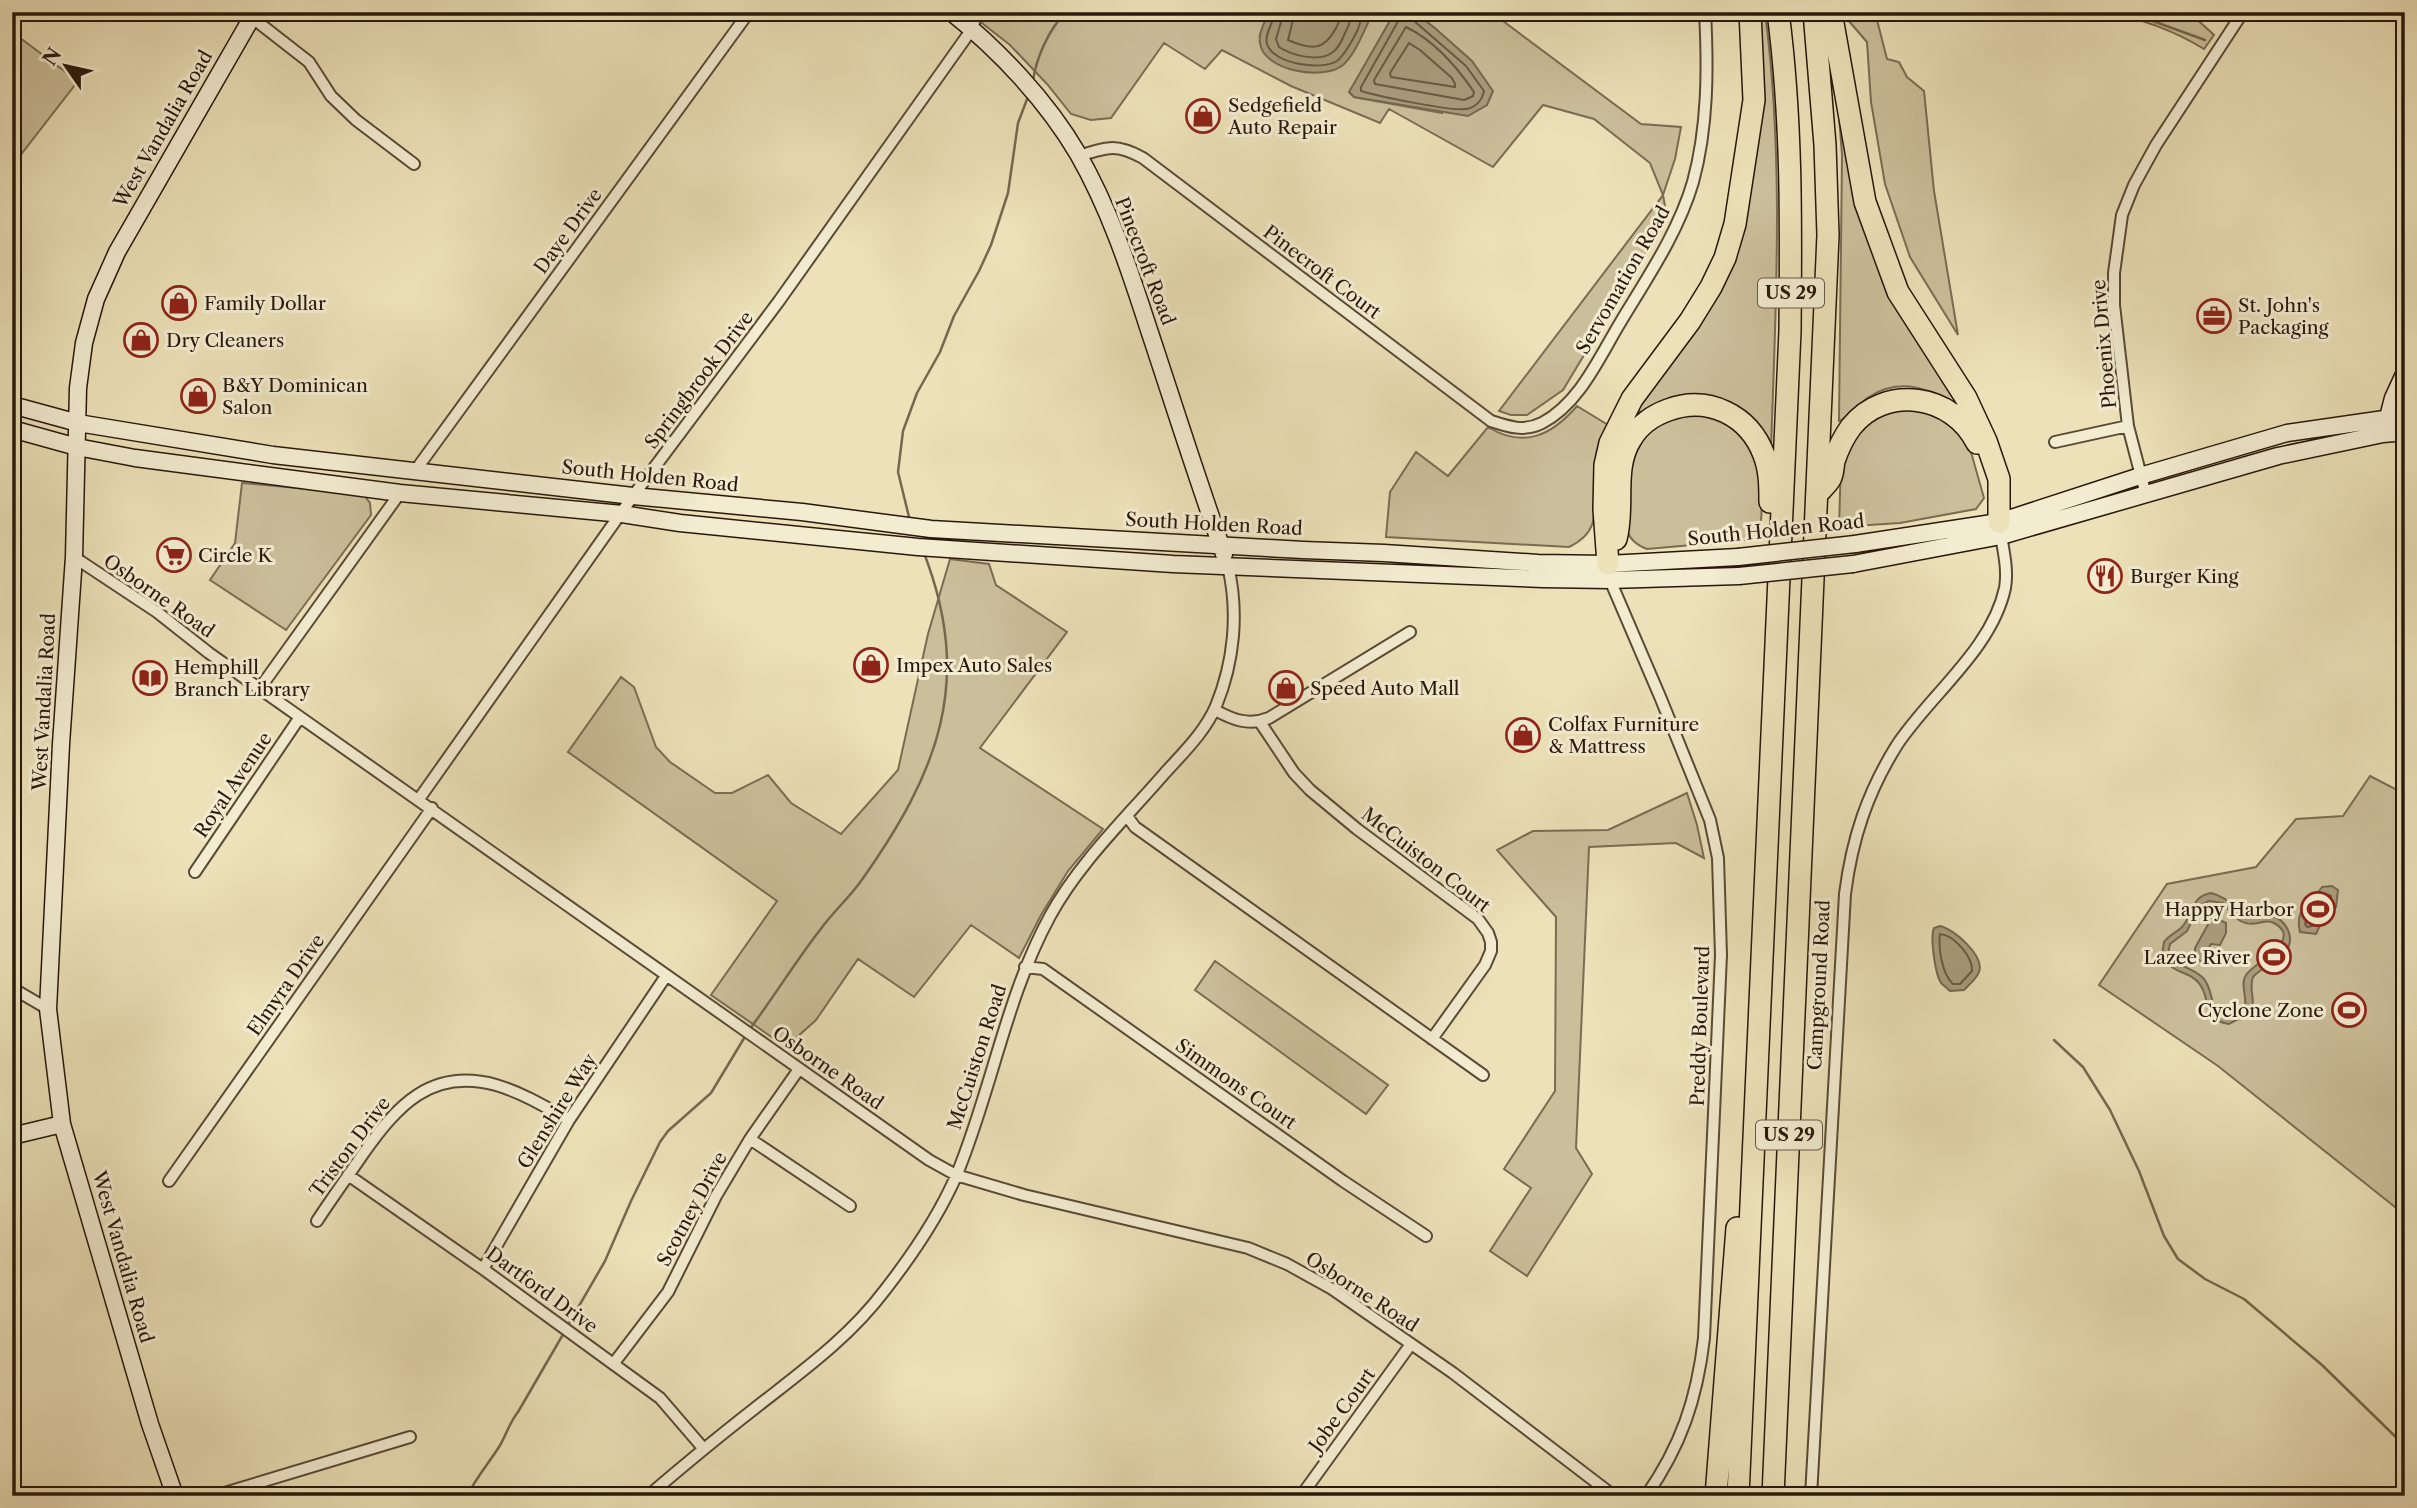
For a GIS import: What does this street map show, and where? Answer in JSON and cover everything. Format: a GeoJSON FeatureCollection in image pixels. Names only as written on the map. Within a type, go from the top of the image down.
{"type":"FeatureCollection","features":[{"type":"Feature","properties":{"kind":"highway"},"geometry":{"type":"LineString","coordinates":[[1609,572],[1604,509],[1605,465],[1610,443],[1632,399],[1690,321],[1711,287],[1725,258],[1735,224],[1754,100],[1750,12]]}},
{"type":"Feature","properties":{"kind":"highway","name":"US 29"},"geometry":{"type":"LineString","coordinates":[[1738,1496],[1790,331],[1792,186],[1789,117],[1779,12]]}},
{"type":"Feature","properties":{"kind":"highway","name":"US 29"},"geometry":{"type":"LineString","coordinates":[[1773,1496],[1828,235],[1825,145],[1814,12]]}},
{"type":"Feature","properties":{"kind":"highway"},"geometry":{"type":"LineString","coordinates":[[1831,12],[1865,202],[1898,292],[1966,398],[1986,441],[1999,479],[2000,529]]}},
{"type":"Feature","properties":{"kind":"highway"},"geometry":{"type":"LineString","coordinates":[[1818,495],[1831,478],[1838,449],[1845,436],[1862,416],[1878,405],[1900,399],[1924,401],[1952,413],[1972,434],[1979,448],[2000,529]]}},
{"type":"Feature","properties":{"kind":"highway"},"geometry":{"type":"LineString","coordinates":[[1609,572],[1618,531],[1621,468],[1631,438],[1657,414],[1691,404],[1709,405],[1731,414],[1749,429],[1760,446],[1770,480],[1770,548],[1778,573]]}},
{"type":"Feature","properties":{"kind":"highway"},"geometry":{"type":"LineString","coordinates":[[1716,1496],[1736,1230],[1754,1144]]}},
{"type":"Feature","properties":{"kind":"main road","name":"Pinecroft Road"},"geometry":{"type":"LineString","coordinates":[[951,12],[972,29],[1029,88],[1079,156],[1132,277],[1228,566]]}},
{"type":"Feature","properties":{"kind":"main road","name":"West Vandalia Road"},"geometry":{"type":"LineString","coordinates":[[175,1496],[150,1424],[62,1124],[48,1009],[61,744],[74,557],[78,388],[84,343],[96,299],[117,252],[251,14]]}},
{"type":"Feature","properties":{"kind":"main road"},"geometry":{"type":"LineString","coordinates":[[2383,434],[2396,416],[2393,398],[2405,372]]}},
{"type":"Feature","properties":{"kind":"main road","name":"South Holden Road"},"geometry":{"type":"LineString","coordinates":[[12,405],[78,423],[273,455],[633,496],[802,512],[931,529],[1384,553],[1538,563],[1609,572],[2000,529],[2140,476],[2287,433],[2396,416]]}},
{"type":"Feature","properties":{"kind":"main road","name":"South Holden Road"},"geometry":{"type":"LineString","coordinates":[[12,429],[77,447],[147,460],[400,493],[622,513],[680,523],[918,547],[1228,566],[1739,576],[1853,564],[2146,495],[2209,474],[2278,456],[2383,434],[2405,432]]}},
{"type":"Feature","properties":{"kind":"main road"},"geometry":{"type":"LineString","coordinates":[[12,1136],[62,1124]]}},
{"type":"Feature","properties":{"kind":"street","name":"Daye Drive"},"geometry":{"type":"LineString","coordinates":[[415,471],[749,12]]}},
{"type":"Feature","properties":{"kind":"street","name":"Springbrook Drive"},"geometry":{"type":"LineString","coordinates":[[419,799],[633,496],[779,301],[972,29],[977,12]]}},
{"type":"Feature","properties":{"kind":"street","name":"Servomation Road"},"geometry":{"type":"LineString","coordinates":[[1543,422],[1562,410],[1581,386],[1657,261],[1684,210],[1702,140],[1707,55],[1705,12]]}},
{"type":"Feature","properties":{"kind":"street","name":"Phoenix Drive"},"geometry":{"type":"LineString","coordinates":[[2146,495],[2128,426],[2114,305],[2114,273],[2122,215],[2134,185],[2156,145],[2242,12]]}},
{"type":"Feature","properties":{"kind":"street"},"geometry":{"type":"LineString","coordinates":[[251,14],[309,62],[331,96],[356,120],[414,163]]}},
{"type":"Feature","properties":{"kind":"street","name":"Pinecroft Court"},"geometry":{"type":"LineString","coordinates":[[1079,156],[1108,147],[1125,148],[1143,158],[1491,421],[1510,428],[1527,429],[1543,422]]}},
{"type":"Feature","properties":{"kind":"street"},"geometry":{"type":"LineString","coordinates":[[2056,442],[2128,426]]}},
{"type":"Feature","properties":{"kind":"street"},"geometry":{"type":"LineString","coordinates":[[260,688],[400,493]]}},
{"type":"Feature","properties":{"kind":"street","name":"Campground Road"},"geometry":{"type":"LineString","coordinates":[[1811,1496],[1845,894],[1850,855],[1861,815],[1898,744],[1991,626],[2005,589],[2007,567],[2000,529]]}},
{"type":"Feature","properties":{"kind":"street","name":"Osborne Road"},"geometry":{"type":"LineString","coordinates":[[74,557],[157,612],[209,653],[929,1160],[956,1175],[1024,1195],[1248,1248],[1287,1264],[1332,1289],[1411,1344],[1614,1496]]}},
{"type":"Feature","properties":{"kind":"street","name":"McCuiston Road"},"geometry":{"type":"LineString","coordinates":[[648,1496],[703,1448],[829,1350],[885,1291],[927,1232],[956,1175],[1025,967],[1064,893],[1186,749],[1214,710],[1227,677],[1232,646],[1233,588],[1228,566]]}},
{"type":"Feature","properties":{"kind":"street","name":"Preddy Boulevard"},"geometry":{"type":"LineString","coordinates":[[1609,572],[1710,820],[1718,858],[1721,894],[1716,1096],[1701,1371],[1680,1439],[1646,1496]]}},
{"type":"Feature","properties":{"kind":"street"},"geometry":{"type":"LineString","coordinates":[[1214,710],[1236,720],[1260,722],[1410,632]]}},
{"type":"Feature","properties":{"kind":"street","name":"Royal Avenue"},"geometry":{"type":"LineString","coordinates":[[195,872],[300,717]]}},
{"type":"Feature","properties":{"kind":"street","name":"McCuiston Court"},"geometry":{"type":"LineString","coordinates":[[1260,722],[1294,772],[1310,790],[1357,829],[1472,914],[1488,933],[1492,942],[1489,958],[1432,1040]]}},
{"type":"Feature","properties":{"kind":"street","name":"Elmyra Drive"},"geometry":{"type":"LineString","coordinates":[[169,1181],[432,808]]}},
{"type":"Feature","properties":{"kind":"street"},"geometry":{"type":"LineString","coordinates":[[1127,816],[1135,827],[1483,1075]]}},
{"type":"Feature","properties":{"kind":"street","name":"Simmons Court"},"geometry":{"type":"LineString","coordinates":[[1025,967],[1043,970],[1343,1181],[1426,1236]]}},
{"type":"Feature","properties":{"kind":"street","name":"Glenshire Way"},"geometry":{"type":"LineString","coordinates":[[483,1269],[569,1121],[667,976]]}},
{"type":"Feature","properties":{"kind":"street"},"geometry":{"type":"LineString","coordinates":[[12,988],[48,1009]]}},
{"type":"Feature","properties":{"kind":"street","name":"Scotney Drive"},"geometry":{"type":"LineString","coordinates":[[614,1363],[668,1292],[716,1196],[750,1139],[799,1069]]}},
{"type":"Feature","properties":{"kind":"street","name":"Triston Drive"},"geometry":{"type":"LineString","coordinates":[[317,1221],[393,1113],[411,1097],[446,1083],[494,1085],[524,1095],[569,1121]]}},
{"type":"Feature","properties":{"kind":"street"},"geometry":{"type":"LineString","coordinates":[[750,1139],[850,1206]]}},
{"type":"Feature","properties":{"kind":"street","name":"Dartford Drive"},"geometry":{"type":"LineString","coordinates":[[348,1175],[660,1398],[703,1448]]}},
{"type":"Feature","properties":{"kind":"street","name":"Jobe Court"},"geometry":{"type":"LineString","coordinates":[[1301,1496],[1411,1344]]}},
{"type":"Feature","properties":{"kind":"street"},"geometry":{"type":"LineString","coordinates":[[221,1494],[246,1491],[410,1437]]}},
{"type":"Feature","properties":{"kind":"shaded area"},"geometry":{"type":"Polygon","coordinates":[[[984,12],[1270,12],[1260,35],[1367,14],[1364,12],[1395,12],[1350,93],[1354,97],[1442,113],[1436,29],[1414,12],[1491,12],[1641,124],[1681,127],[1675,159],[1663,195],[1650,163],[1594,119],[1543,105],[1493,167],[1389,109],[1380,123],[1291,86],[1222,50],[1205,69],[1164,43],[1111,118],[1091,120],[1071,114],[1010,45],[982,23],[984,12]]]}},
{"type":"Feature","properties":{"kind":"shaded area"},"geometry":{"type":"Polygon","coordinates":[[[1758,12],[1765,12],[1777,175],[1771,448],[1747,415],[1643,414],[1636,409],[1724,272],[1758,12]]]}},
{"type":"Feature","properties":{"kind":"shaded area"},"geometry":{"type":"Polygon","coordinates":[[[1846,12],[1875,12],[1887,59],[1899,62],[1907,77],[1924,91],[1934,191],[1958,335],[1910,257],[1885,184],[1871,102],[1867,42],[1847,19],[1846,12]]]}},
{"type":"Feature","properties":{"kind":"shaded area"},"geometry":{"type":"Polygon","coordinates":[[[2113,12],[2185,12],[2214,35],[2204,49],[2160,27],[2113,12]]]}},
{"type":"Feature","properties":{"kind":"shaded area"},"geometry":{"type":"Polygon","coordinates":[[[12,32],[78,81],[12,166],[12,133],[16,129],[12,112],[12,32]]]}},
{"type":"Feature","properties":{"kind":"shaded area"},"geometry":{"type":"Polygon","coordinates":[[[1836,77],[1863,216],[1962,410],[1929,391],[1905,386],[1893,387],[1869,397],[1839,421],[1842,155],[1836,77]]]}},
{"type":"Feature","properties":{"kind":"shaded area"},"geometry":{"type":"Polygon","coordinates":[[[1663,195],[1667,217],[1563,390],[1527,415],[1511,415],[1499,411],[1663,195]]]}},
{"type":"Feature","properties":{"kind":"shaded area"},"geometry":{"type":"Polygon","coordinates":[[[1577,406],[1608,425],[1595,468],[1593,523],[1581,540],[1569,547],[1386,537],[1390,492],[1416,452],[1448,476],[1488,427],[1514,437],[1537,436],[1558,425],[1577,406]]]}},
{"type":"Feature","properties":{"kind":"shaded area"},"geometry":{"type":"Polygon","coordinates":[[[1889,408],[1934,409],[1967,438],[1984,498],[1976,509],[1900,523],[1839,527],[1841,461],[1867,419],[1889,408]]]}},
{"type":"Feature","properties":{"kind":"shaded area"},"geometry":{"type":"Polygon","coordinates":[[[1696,409],[1734,422],[1764,470],[1760,539],[1647,549],[1633,540],[1626,526],[1625,504],[1635,449],[1640,438],[1650,428],[1696,409]]]}},
{"type":"Feature","properties":{"kind":"shaded area"},"geometry":{"type":"Polygon","coordinates":[[[242,483],[363,494],[370,503],[371,515],[286,630],[210,580],[235,543],[242,483]]]}},
{"type":"Feature","properties":{"kind":"shaded area"},"geometry":{"type":"Polygon","coordinates":[[[950,559],[989,564],[996,585],[1067,632],[980,748],[1103,829],[1068,871],[1019,958],[971,925],[914,997],[858,959],[816,1020],[786,1047],[711,995],[777,901],[568,752],[621,677],[634,687],[656,747],[670,762],[715,793],[732,793],[768,775],[791,803],[841,834],[898,770],[928,634],[950,559]]]}},
{"type":"Feature","properties":{"kind":"shaded area"},"geometry":{"type":"Polygon","coordinates":[[[2370,776],[2405,794],[2405,1215],[2218,1066],[2099,985],[2167,884],[2256,867],[2296,819],[2343,816],[2370,776]]]}},
{"type":"Feature","properties":{"kind":"shaded area"},"geometry":{"type":"Polygon","coordinates":[[[1687,793],[1704,858],[1676,843],[1589,847],[1576,1148],[1592,1174],[1527,1276],[1490,1251],[1531,1188],[1504,1169],[1555,1091],[1556,917],[1497,850],[1533,831],[1608,830],[1687,793]]]}},
{"type":"Feature","properties":{"kind":"shaded area"},"geometry":{"type":"Polygon","coordinates":[[[1215,961],[1388,1085],[1366,1114],[1195,990],[1215,961]]]}},
{"type":"Feature","properties":{"kind":"water"},"geometry":{"type":"Polygon","coordinates":[[[1270,12],[1364,12],[1368,23],[1354,51],[1343,65],[1334,70],[1309,72],[1283,66],[1264,53],[1260,35],[1270,12]]]}},
{"type":"Feature","properties":{"kind":"water"},"geometry":{"type":"Polygon","coordinates":[[[1395,12],[1414,12],[1472,61],[1493,91],[1487,105],[1468,116],[1354,97],[1349,92],[1395,12]]]}},
{"type":"Feature","properties":{"kind":"water","name":"Happy Harbor"},"geometry":{"type":"Polygon","coordinates":[[[2332,886],[2338,890],[2336,907],[2323,919],[2316,934],[2300,932],[2301,911],[2322,887],[2332,886]]]}},
{"type":"Feature","properties":{"kind":"water","name":"Lazee River"},"geometry":{"type":"Polygon","coordinates":[[[2211,893],[2223,898],[2248,918],[2264,915],[2275,917],[2285,925],[2290,936],[2284,954],[2253,977],[2253,1004],[2250,1013],[2229,1024],[2214,1018],[2198,982],[2171,966],[2162,954],[2164,942],[2182,927],[2196,902],[2211,893]],[[2209,901],[2199,906],[2187,931],[2170,944],[2168,954],[2204,979],[2215,1008],[2223,1016],[2230,1017],[2245,1007],[2246,975],[2281,944],[2284,937],[2282,930],[2274,923],[2242,922],[2223,903],[2209,901]]]}},
{"type":"Feature","properties":{"kind":"water"},"geometry":{"type":"Polygon","coordinates":[[[2211,919],[2226,923],[2226,933],[2220,945],[2211,944],[2207,951],[2213,962],[2201,962],[2195,956],[2195,948],[2211,919]]]}},
{"type":"Feature","properties":{"kind":"water"},"geometry":{"type":"Polygon","coordinates":[[[1940,926],[1967,944],[1980,966],[1975,979],[1964,990],[1950,991],[1939,978],[1933,939],[1934,928],[1940,926]]]}},
{"type":"Feature","properties":{"kind":"waterway"},"geometry":{"type":"LineString","coordinates":[[1033,81],[1044,44],[1066,12]]}},
{"type":"Feature","properties":{"kind":"waterway"},"geometry":{"type":"LineString","coordinates":[[2128,12],[2205,40]]}},
{"type":"Feature","properties":{"kind":"waterway"},"geometry":{"type":"LineString","coordinates":[[910,521],[898,472],[903,431],[917,393],[940,352],[954,316],[991,245],[1008,193],[1018,123],[1029,94]]}},
{"type":"Feature","properties":{"kind":"waterway"},"geometry":{"type":"LineString","coordinates":[[749,1030],[811,942],[861,881],[888,841],[928,764],[940,725],[946,685],[946,644],[939,600],[924,553]]}},
{"type":"Feature","properties":{"kind":"waterway"},"geometry":{"type":"LineString","coordinates":[[568,1325],[605,1261],[660,1142],[668,1131],[711,1093],[746,1035]]}},
{"type":"Feature","properties":{"kind":"waterway"},"geometry":{"type":"LineString","coordinates":[[2054,1040],[2083,1067],[2110,1110],[2139,1171],[2164,1236],[2178,1259],[2205,1279],[2244,1299],[2322,1365],[2405,1446]]}},
{"type":"Feature","properties":{"kind":"waterway"},"geometry":{"type":"LineString","coordinates":[[467,1496],[499,1447],[565,1331]]}},
{"type":"Feature","properties":{"kind":"place","name":"Sedgefield Auto Repair"},"geometry":{"type":"Point","coordinates":[1203,116]}},
{"type":"Feature","properties":{"kind":"place","name":"Family Dollar"},"geometry":{"type":"Point","coordinates":[179,303]}},
{"type":"Feature","properties":{"kind":"place","name":"St. John's Packaging"},"geometry":{"type":"Point","coordinates":[2214,316]}},
{"type":"Feature","properties":{"kind":"place","name":"Dry Cleaners"},"geometry":{"type":"Point","coordinates":[141,340]}},
{"type":"Feature","properties":{"kind":"place","name":"B&Y Dominican Salon"},"geometry":{"type":"Point","coordinates":[198,396]}},
{"type":"Feature","properties":{"kind":"place","name":"Circle K"},"geometry":{"type":"Point","coordinates":[174,555]}},
{"type":"Feature","properties":{"kind":"place","name":"Burger King"},"geometry":{"type":"Point","coordinates":[2105,576]}},
{"type":"Feature","properties":{"kind":"place","name":"Impex Auto Sales"},"geometry":{"type":"Point","coordinates":[871,665]}},
{"type":"Feature","properties":{"kind":"place","name":"Hemphill Branch Library"},"geometry":{"type":"Point","coordinates":[150,678]}},
{"type":"Feature","properties":{"kind":"place","name":"Speed Auto Mall"},"geometry":{"type":"Point","coordinates":[1286,688]}},
{"type":"Feature","properties":{"kind":"place","name":"Colfax Furniture & Mattress"},"geometry":{"type":"Point","coordinates":[1523,735]}},
{"type":"Feature","properties":{"kind":"place","name":"Happy Harbor"},"geometry":{"type":"Point","coordinates":[2318,909]}},
{"type":"Feature","properties":{"kind":"place","name":"Lazee River"},"geometry":{"type":"Point","coordinates":[2274,957]}},
{"type":"Feature","properties":{"kind":"place","name":"Cyclone Zone"},"geometry":{"type":"Point","coordinates":[2349,1010]}}]}
